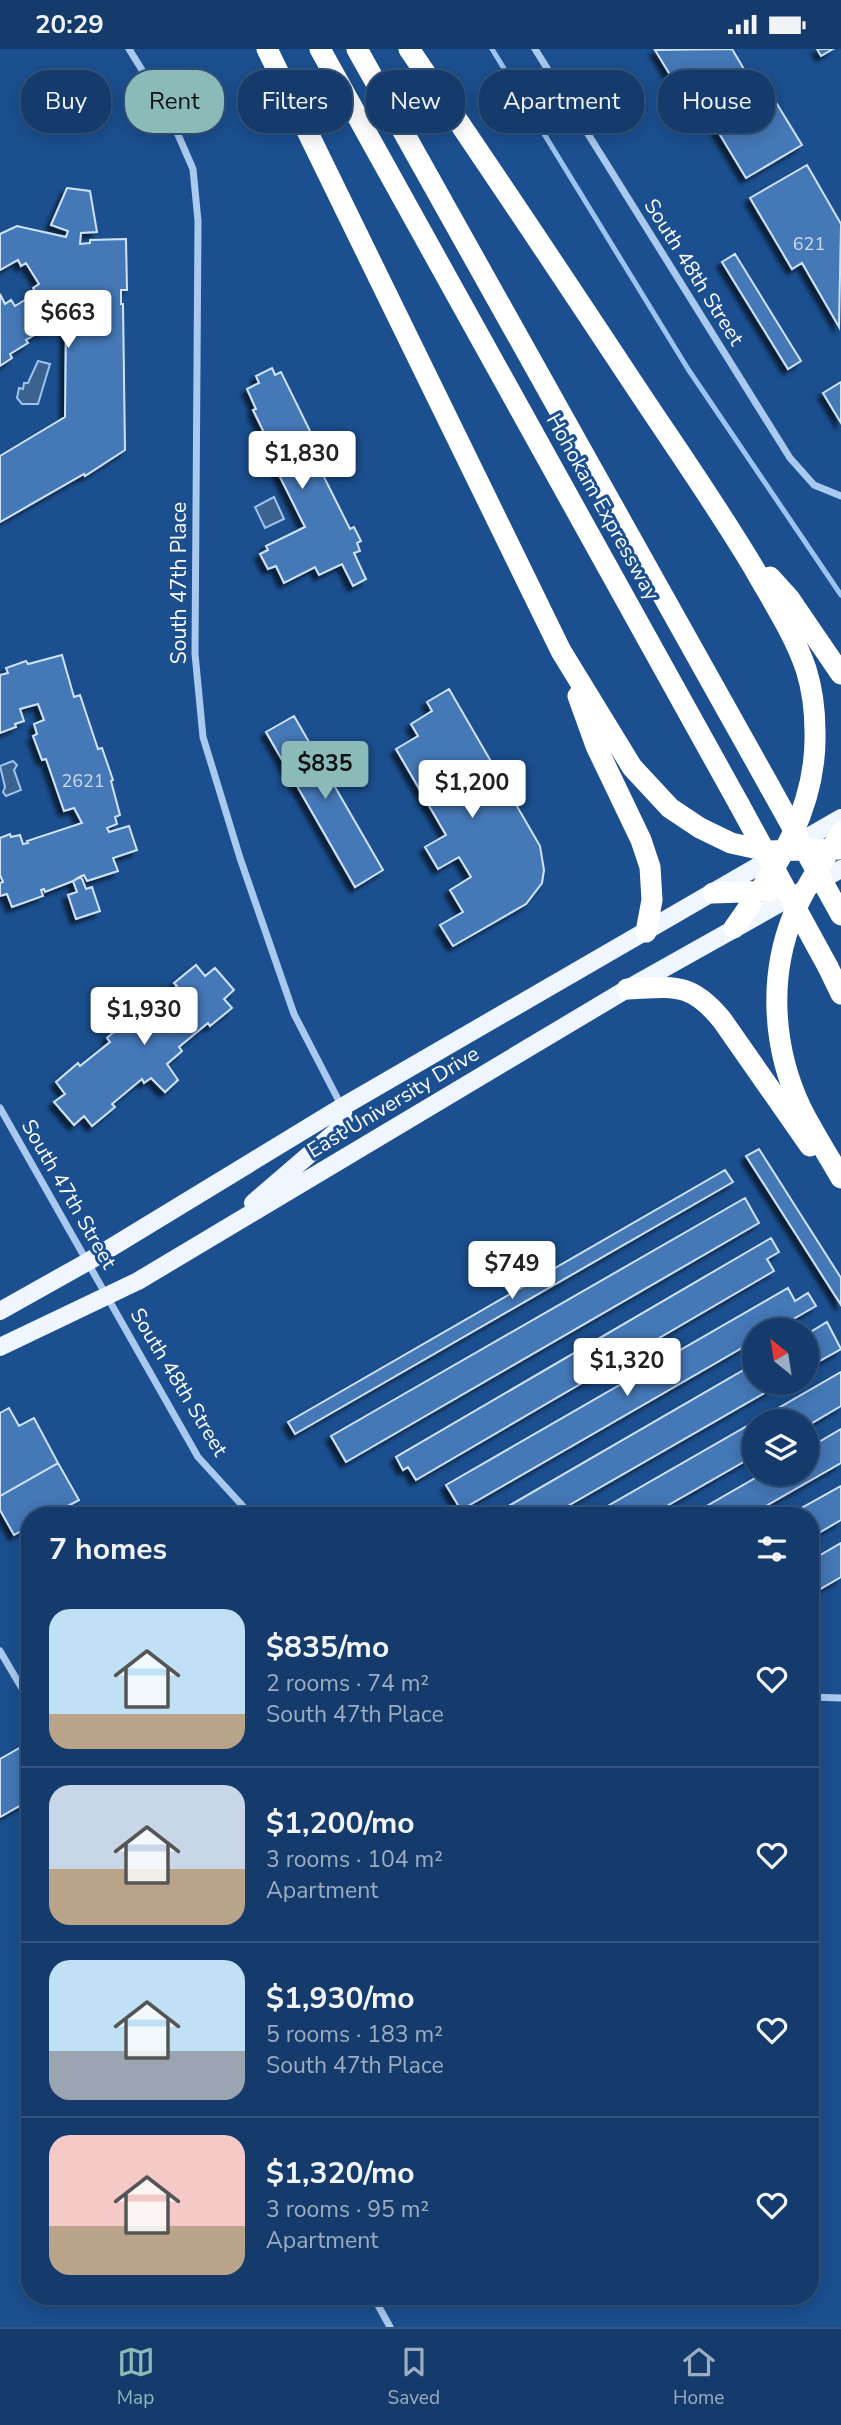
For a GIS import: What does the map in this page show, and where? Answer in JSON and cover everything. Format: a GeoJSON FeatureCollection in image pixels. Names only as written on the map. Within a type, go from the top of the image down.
{"type":"FeatureCollection","features":[{"type":"Feature","properties":{"kind":"highway"},"geometry":{"type":"LineString","coordinates":[[267,49],[561,651],[632,767],[670,808],[700,828],[731,843],[752,849],[786,851],[838,844]]}},
{"type":"Feature","properties":{"kind":"highway","name":"Hohokam Expressway"},"geometry":{"type":"LineString","coordinates":[[320,49],[841,993]]}},
{"type":"Feature","properties":{"kind":"highway","name":"Hohokam Expressway"},"geometry":{"type":"LineString","coordinates":[[356,49],[841,915]]}},
{"type":"Feature","properties":{"kind":"highway"},"geometry":{"type":"LineString","coordinates":[[409,49],[733,533],[793,638],[807,672],[815,733],[812,776],[802,813],[786,851],[734,928]]}},
{"type":"Feature","properties":{"kind":"highway"},"geometry":{"type":"LineString","coordinates":[[733,533],[789,598],[841,674]]}},
{"type":"Feature","properties":{"kind":"highway"},"geometry":{"type":"LineString","coordinates":[[561,651],[596,746],[648,860],[652,900],[646,932]]}},
{"type":"Feature","properties":{"kind":"highway"},"geometry":{"type":"LineString","coordinates":[[838,844],[806,889],[789,926],[776,997],[779,1034],[787,1073],[801,1108],[841,1178]]}},
{"type":"Feature","properties":{"kind":"highway"},"geometry":{"type":"LineString","coordinates":[[713,893],[841,890]]}},
{"type":"Feature","properties":{"kind":"highway"},"geometry":{"type":"LineString","coordinates":[[627,989],[681,988],[708,1003],[800,1134],[841,1183]]}},
{"type":"Feature","properties":{"kind":"main road","name":"East University Drive"},"geometry":{"type":"LineString","coordinates":[[0,1311],[89,1261],[342,1107],[841,818]]}},
{"type":"Feature","properties":{"kind":"main road","name":"East University Drive"},"geometry":{"type":"LineString","coordinates":[[0,1347],[108,1296],[627,989],[841,869]]}},
{"type":"Feature","properties":{"kind":"main road"},"geometry":{"type":"LineString","coordinates":[[222,1231],[339,1129],[344,1119],[342,1107]]}},
{"type":"Feature","properties":{"kind":"street","name":"South 47th Place"},"geometry":{"type":"LineString","coordinates":[[130,49],[169,114],[193,169],[198,221],[195,654],[203,737],[294,1014],[342,1107]]}},
{"type":"Feature","properties":{"kind":"street","name":"South 48th Street"},"geometry":{"type":"LineString","coordinates":[[535,49],[790,458],[814,485],[841,496]]}},
{"type":"Feature","properties":{"kind":"street","name":"South 47th Street"},"geometry":{"type":"LineString","coordinates":[[0,1108],[108,1296]]}},
{"type":"Feature","properties":{"kind":"street","name":"South 48th Street"},"geometry":{"type":"LineString","coordinates":[[108,1296],[198,1457],[244,1507]]}},
{"type":"Feature","properties":{"kind":"street"},"geometry":{"type":"LineString","coordinates":[[0,1651],[21,1687]]}},
{"type":"Feature","properties":{"kind":"street"},"geometry":{"type":"LineString","coordinates":[[819,1697],[841,1698]]}},
{"type":"Feature","properties":{"kind":"street"},"geometry":{"type":"LineString","coordinates":[[378,2305],[390,2327]]}},
{"type":"Feature","properties":{"kind":"water"},"geometry":{"type":"Polygon","coordinates":[[[38,361],[50,364],[38,404],[22,404],[17,398],[19,388],[23,389],[24,383],[28,383],[38,361]]]}},
{"type":"Feature","properties":{"kind":"water"},"geometry":{"type":"Polygon","coordinates":[[[274,497],[284,519],[265,528],[255,507],[274,497]]]}},
{"type":"Feature","properties":{"kind":"water"},"geometry":{"type":"Polygon","coordinates":[[[13,761],[17,765],[14,770],[21,790],[6,796],[3,792],[5,787],[0,766],[13,761]]]}},
{"type":"Feature","properties":{"kind":"building"},"geometry":{"type":"Polygon","coordinates":[[[732,49],[744,70],[667,70],[655,50],[732,49]]]}},
{"type":"Feature","properties":{"kind":"building"},"geometry":{"type":"Polygon","coordinates":[[[817,49],[833,49],[821,56],[817,49]]]}},
{"type":"Feature","properties":{"kind":"building"},"geometry":{"type":"Polygon","coordinates":[[[775,101],[802,145],[746,178],[719,133],[775,133],[775,101]]]}},
{"type":"Feature","properties":{"kind":"building"},"geometry":{"type":"Polygon","coordinates":[[[807,165],[841,224],[839,327],[802,263],[792,269],[750,198],[807,165]]]}},
{"type":"Feature","properties":{"kind":"building"},"geometry":{"type":"Polygon","coordinates":[[[67,188],[90,191],[97,232],[81,233],[80,244],[90,243],[90,240],[126,239],[127,290],[121,290],[125,450],[85,476],[84,474],[0,522],[0,456],[65,417],[66,328],[69,304],[56,302],[54,309],[44,316],[50,326],[26,340],[28,343],[10,354],[12,358],[0,366],[0,294],[5,304],[11,300],[15,306],[36,293],[33,288],[39,284],[26,263],[21,266],[18,260],[0,270],[0,234],[17,226],[66,237],[68,231],[51,225],[67,188]]]}},
{"type":"Feature","properties":{"kind":"building"},"geometry":{"type":"Polygon","coordinates":[[[735,254],[801,361],[788,369],[722,262],[735,254]]]}},
{"type":"Feature","properties":{"kind":"building"},"geometry":{"type":"Polygon","coordinates":[[[272,368],[275,375],[281,372],[311,433],[298,439],[302,449],[308,445],[350,529],[354,527],[361,541],[357,543],[360,551],[354,553],[366,579],[353,586],[342,564],[319,575],[315,567],[284,583],[276,566],[268,569],[260,554],[268,550],[266,546],[305,527],[273,463],[281,459],[276,450],[273,451],[253,410],[256,409],[247,389],[259,383],[256,376],[272,368]]]}},
{"type":"Feature","properties":{"kind":"building"},"geometry":{"type":"Polygon","coordinates":[[[841,382],[841,423],[823,393],[841,382]]]}},
{"type":"Feature","properties":{"kind":"building"},"geometry":{"type":"Polygon","coordinates":[[[62,655],[74,697],[80,695],[98,749],[102,748],[113,780],[111,781],[120,815],[115,817],[117,824],[107,828],[109,832],[129,826],[137,850],[113,858],[118,871],[87,881],[84,875],[45,892],[44,889],[41,890],[43,896],[12,907],[7,894],[0,896],[0,883],[3,882],[0,875],[0,838],[10,834],[11,837],[20,835],[23,844],[82,823],[74,808],[64,811],[46,759],[42,760],[33,736],[37,734],[34,724],[44,720],[38,704],[20,709],[24,721],[0,733],[0,675],[8,673],[6,668],[26,661],[28,664],[62,655]]]}},
{"type":"Feature","properties":{"kind":"building"},"geometry":{"type":"Polygon","coordinates":[[[449,689],[540,846],[544,870],[542,883],[526,904],[453,946],[440,925],[463,912],[450,890],[471,877],[459,857],[438,869],[425,847],[446,835],[396,749],[418,736],[411,724],[432,711],[427,702],[449,689]]]}},
{"type":"Feature","properties":{"kind":"building"},"geometry":{"type":"Polygon","coordinates":[[[294,716],[383,870],[355,887],[266,732],[294,716]]]}},
{"type":"Feature","properties":{"kind":"building"},"geometry":{"type":"Polygon","coordinates":[[[81,876],[86,889],[92,887],[100,911],[76,919],[68,895],[77,892],[73,881],[81,876]]]}},
{"type":"Feature","properties":{"kind":"building"},"geometry":{"type":"Polygon","coordinates":[[[196,965],[205,976],[215,968],[234,990],[224,999],[232,1008],[210,1026],[208,1023],[179,1047],[182,1051],[167,1064],[178,1080],[165,1092],[151,1078],[144,1083],[142,1079],[112,1104],[115,1107],[92,1126],[84,1116],[74,1125],[54,1102],[65,1094],[56,1082],[78,1063],[80,1066],[110,1042],[107,1038],[144,1006],[148,1010],[177,986],[174,983],[196,965]]]}},
{"type":"Feature","properties":{"kind":"building"},"geometry":{"type":"Polygon","coordinates":[[[759,1149],[841,1278],[841,1305],[746,1156],[759,1149]]]}},
{"type":"Feature","properties":{"kind":"building"},"geometry":{"type":"Polygon","coordinates":[[[725,1170],[733,1182],[295,1434],[288,1422],[725,1170]]]}},
{"type":"Feature","properties":{"kind":"building"},"geometry":{"type":"Polygon","coordinates":[[[745,1198],[759,1223],[346,1462],[331,1436],[745,1198]]]}},
{"type":"Feature","properties":{"kind":"building"},"geometry":{"type":"Polygon","coordinates":[[[771,1238],[779,1252],[767,1259],[774,1271],[416,1480],[408,1467],[403,1470],[396,1457],[771,1238]]]}},
{"type":"Feature","properties":{"kind":"building"},"geometry":{"type":"Polygon","coordinates":[[[788,1288],[795,1301],[808,1293],[816,1306],[795,1318],[742,1318],[742,1348],[466,1507],[459,1507],[446,1485],[788,1288]]]}},
{"type":"Feature","properties":{"kind":"building"},"geometry":{"type":"Polygon","coordinates":[[[827,1322],[841,1349],[819,1361],[819,1327],[827,1322]]]}},
{"type":"Feature","properties":{"kind":"building"},"geometry":{"type":"Polygon","coordinates":[[[742,1371],[742,1395],[761,1395],[566,1507],[507,1507],[742,1371]]]}},
{"type":"Feature","properties":{"kind":"building"},"geometry":{"type":"Polygon","coordinates":[[[841,1372],[841,1406],[819,1419],[819,1409],[777,1409],[801,1395],[819,1395],[819,1385],[841,1372]]]}},
{"type":"Feature","properties":{"kind":"building"},"geometry":{"type":"Polygon","coordinates":[[[9,1408],[19,1426],[34,1418],[58,1463],[0,1496],[0,1413],[9,1408]]]}},
{"type":"Feature","properties":{"kind":"building"},"geometry":{"type":"Polygon","coordinates":[[[742,1429],[742,1463],[665,1507],[606,1507],[742,1429]]]}},
{"type":"Feature","properties":{"kind":"building"},"geometry":{"type":"Polygon","coordinates":[[[841,1429],[841,1463],[819,1476],[819,1442],[841,1429]]]}},
{"type":"Feature","properties":{"kind":"building"},"geometry":{"type":"Polygon","coordinates":[[[58,1463],[79,1500],[66,1507],[21,1507],[21,1531],[14,1535],[0,1510],[0,1496],[58,1463]]]}},
{"type":"Feature","properties":{"kind":"building"},"geometry":{"type":"Polygon","coordinates":[[[742,1486],[801,1486],[764,1507],[705,1507],[742,1486]]]}},
{"type":"Feature","properties":{"kind":"building"},"geometry":{"type":"Polygon","coordinates":[[[841,1486],[841,1520],[819,1533],[819,1507],[803,1507],[841,1486]]]}},
{"type":"Feature","properties":{"kind":"building"},"geometry":{"type":"Polygon","coordinates":[[[841,1543],[841,1577],[819,1590],[819,1556],[841,1543]]]}},
{"type":"Feature","properties":{"kind":"building"},"geometry":{"type":"Polygon","coordinates":[[[21,1747],[21,1805],[0,1817],[0,1759],[21,1747]]]}},
{"type":"Feature","properties":{"kind":"waterway"},"geometry":{"type":"LineString","coordinates":[[492,49],[688,369],[841,595]]}}]}
